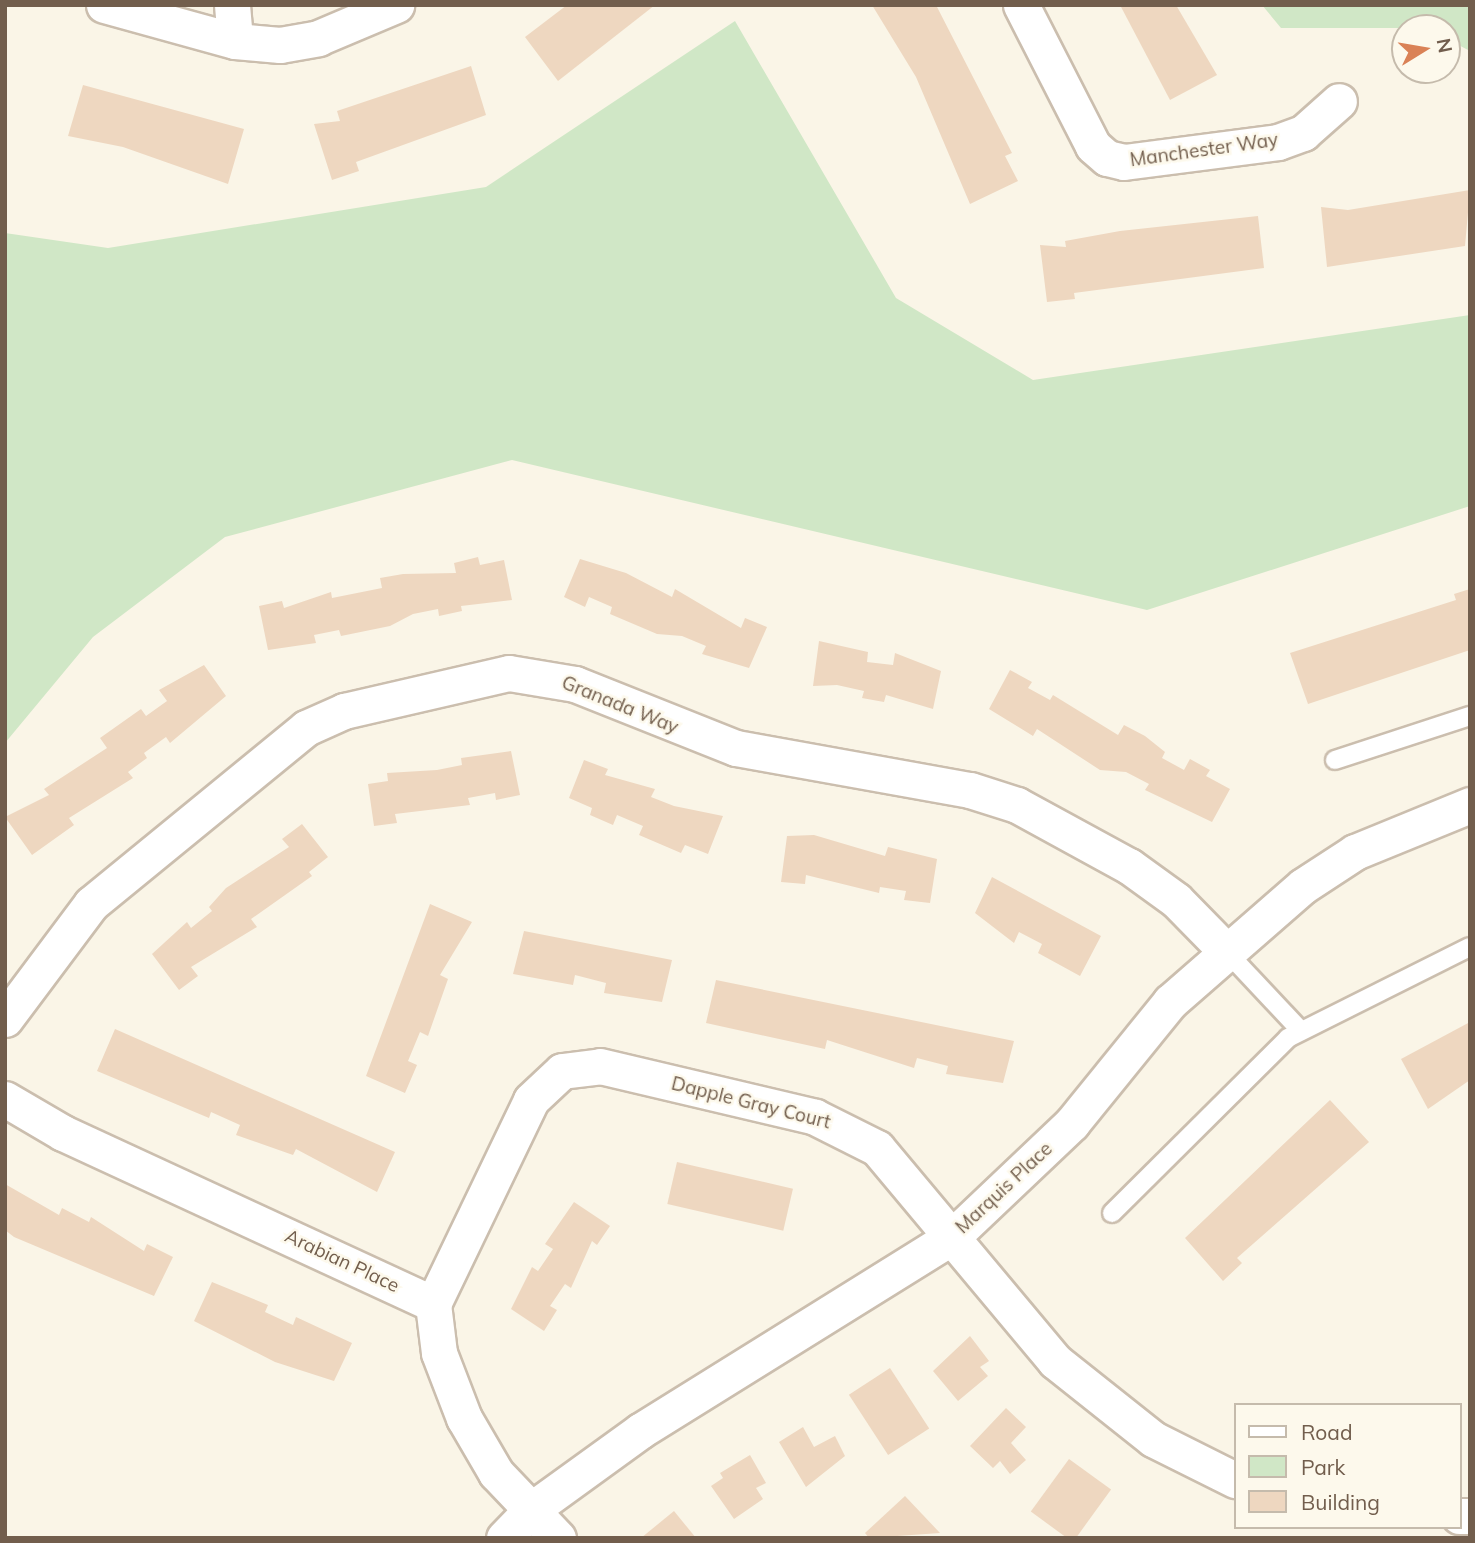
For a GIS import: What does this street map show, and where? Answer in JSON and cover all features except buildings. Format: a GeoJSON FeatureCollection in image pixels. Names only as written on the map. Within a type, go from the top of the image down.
{"type":"FeatureCollection","features":[{"type":"Feature","properties":{"kind":"street"},"geometry":{"type":"LineString","coordinates":[[104,5],[235,40],[280,46],[318,38],[396,5]]}},
{"type":"Feature","properties":{"kind":"street"},"geometry":{"type":"LineString","coordinates":[[232,5],[235,40]]}},
{"type":"Feature","properties":{"kind":"street","name":"Manchester Way"},"geometry":{"type":"LineString","coordinates":[[1021,5],[1093,146],[1107,158],[1124,162],[1278,142],[1303,133],[1339,102]]}},
{"type":"Feature","properties":{"kind":"street","name":"Granada Way"},"geometry":{"type":"LineString","coordinates":[[5,1019],[91,904],[306,728],[370,704],[509,673],[575,684],[736,748],[970,790],[1017,805],[1129,866],[1176,900],[1224,949]]}},
{"type":"Feature","properties":{"kind":"street","name":"Marquis Place"},"geometry":{"type":"LineString","coordinates":[[504,1538],[531,1510],[640,1432],[952,1237],[1054,1142],[1170,1002],[1224,949],[1355,852],[1470,805]]}},
{"type":"Feature","properties":{"kind":"street","name":"Dapple Gray Court"},"geometry":{"type":"LineString","coordinates":[[433,1304],[531,1100],[544,1083],[579,1066],[600,1066],[848,1129],[898,1167],[1055,1361],[1101,1402],[1153,1439],[1234,1480]]}},
{"type":"Feature","properties":{"kind":"street","name":"Arabian Place"},"geometry":{"type":"LineString","coordinates":[[5,1099],[63,1133],[433,1304]]}},
{"type":"Feature","properties":{"kind":"street"},"geometry":{"type":"LineString","coordinates":[[433,1304],[439,1353],[464,1418],[496,1473],[558,1538]]}},
{"type":"Feature","properties":{"kind":"lane"},"geometry":{"type":"LineString","coordinates":[[1335,760],[1470,716]]}},
{"type":"Feature","properties":{"kind":"lane"},"geometry":{"type":"LineString","coordinates":[[1112,1213],[1301,1031],[1470,947]]}},
{"type":"Feature","properties":{"kind":"lane"},"geometry":{"type":"LineString","coordinates":[[1224,949],[1301,1031]]}},
{"type":"Feature","properties":{"kind":"green space"},"geometry":{"type":"Polygon","coordinates":[[[1262,5],[1470,5],[1470,51],[1461,46],[1461,14],[1391,14],[1391,28],[1281,28],[1262,5]]]}},
{"type":"Feature","properties":{"kind":"green space"},"geometry":{"type":"Polygon","coordinates":[[[735,21],[896,298],[1033,380],[1470,315],[1470,506],[1147,610],[512,460],[225,537],[93,637],[5,743],[5,233],[108,248],[486,187],[735,21]]]}}]}
